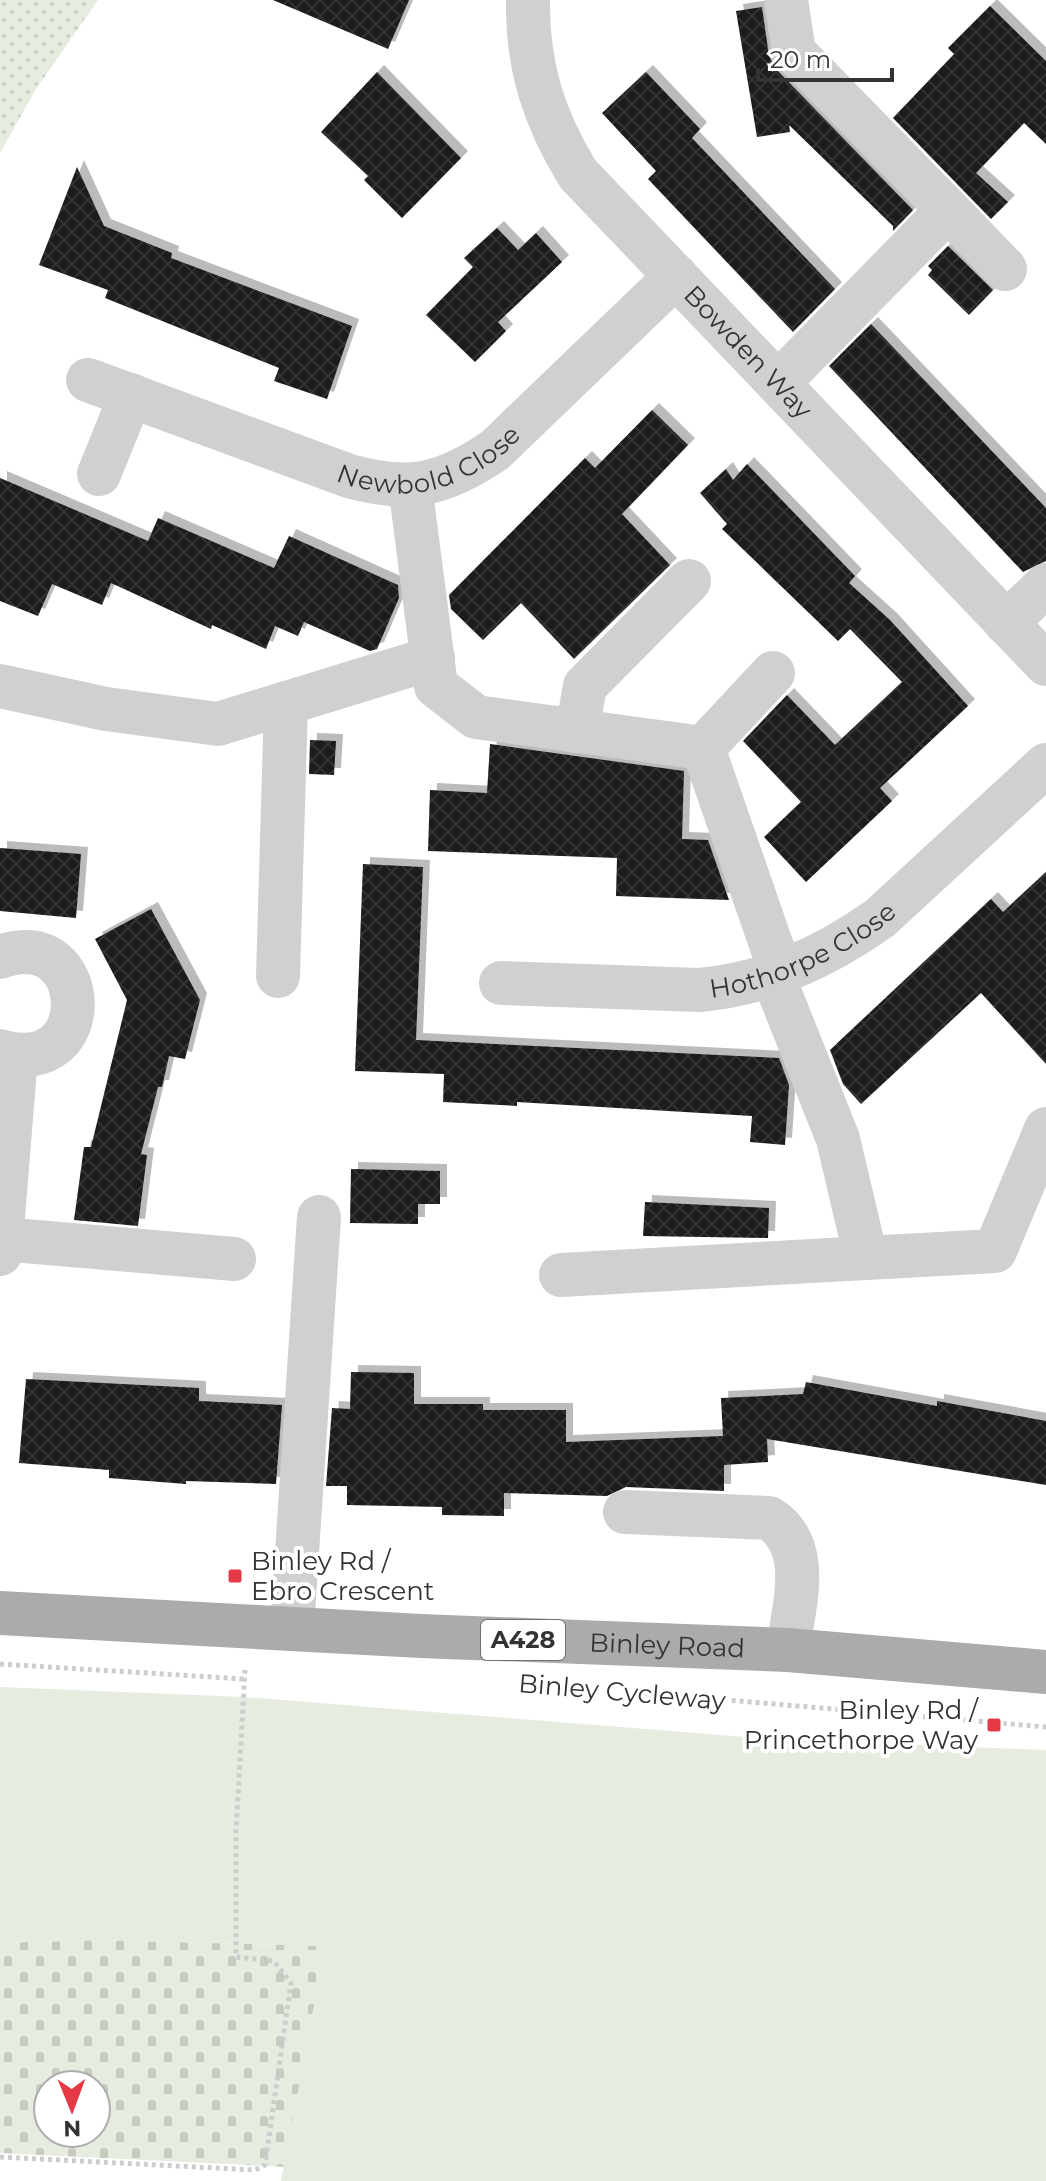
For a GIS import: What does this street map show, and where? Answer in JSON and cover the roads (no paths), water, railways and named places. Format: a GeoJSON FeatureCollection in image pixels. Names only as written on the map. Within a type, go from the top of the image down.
{"type":"FeatureCollection","features":[{"type":"Feature","properties":{"kind":"main road","name":"Binley Road"},"geometry":{"type":"LineString","coordinates":[[0,1613],[788,1650],[1046,1672]]}},
{"type":"Feature","properties":{"kind":"street","name":"Bowden Way"},"geometry":{"type":"LineString","coordinates":[[528,0],[527,30],[538,92],[560,145],[578,174],[1046,664]]}},
{"type":"Feature","properties":{"kind":"street"},"geometry":{"type":"LineString","coordinates":[[793,1],[794,52],[1005,269]]}},
{"type":"Feature","properties":{"kind":"street"},"geometry":{"type":"LineString","coordinates":[[778,383],[948,210]]}},
{"type":"Feature","properties":{"kind":"street","name":"Newbold Close"},"geometry":{"type":"LineString","coordinates":[[88,380],[349,476],[377,484],[410,485],[446,478],[495,450],[676,276]]}},
{"type":"Feature","properties":{"kind":"street"},"geometry":{"type":"LineString","coordinates":[[99,474],[131,395]]}},
{"type":"Feature","properties":{"kind":"street"},"geometry":{"type":"LineString","coordinates":[[410,485],[436,686],[476,717],[703,748]]}},
{"type":"Feature","properties":{"kind":"street"},"geometry":{"type":"LineString","coordinates":[[577,731],[585,686],[689,581]]}},
{"type":"Feature","properties":{"kind":"street"},"geometry":{"type":"LineString","coordinates":[[1006,623],[1046,585]]}},
{"type":"Feature","properties":{"kind":"street"},"geometry":{"type":"LineString","coordinates":[[0,686],[106,709],[218,724],[433,658]]}},
{"type":"Feature","properties":{"kind":"street"},"geometry":{"type":"LineString","coordinates":[[703,748],[773,673]]}},
{"type":"Feature","properties":{"kind":"street"},"geometry":{"type":"LineString","coordinates":[[278,976],[286,703]]}},
{"type":"Feature","properties":{"kind":"street"},"geometry":{"type":"LineString","coordinates":[[703,748],[777,974],[838,1139],[866,1258]]}},
{"type":"Feature","properties":{"kind":"street","name":"Hothorpe Close"},"geometry":{"type":"LineString","coordinates":[[501,983],[699,990],[777,974],[823,954],[880,918],[1046,765]]}},
{"type":"Feature","properties":{"kind":"street"},"geometry":{"type":"LineString","coordinates":[[0,957],[19,952],[36,953],[52,960],[72,988],[72,1022],[63,1037],[49,1049],[8,1053],[1,1246],[234,1259]]}},
{"type":"Feature","properties":{"kind":"street"},"geometry":{"type":"LineString","coordinates":[[561,1275],[995,1251],[1046,1129]]}},
{"type":"Feature","properties":{"kind":"street"},"geometry":{"type":"LineString","coordinates":[[292,1629],[319,1217]]}},
{"type":"Feature","properties":{"kind":"street"},"geometry":{"type":"LineString","coordinates":[[625,1512],[769,1518],[782,1526],[798,1558],[788,1650]]}},
{"type":"Feature","properties":{"kind":"place","name":"Binley Rd / Ebro Crescent"},"geometry":{"type":"Point","coordinates":[235,1576]}},
{"type":"Feature","properties":{"kind":"place","name":"Binley Rd / Princethorpe Way"},"geometry":{"type":"Point","coordinates":[994,1725]}}]}
